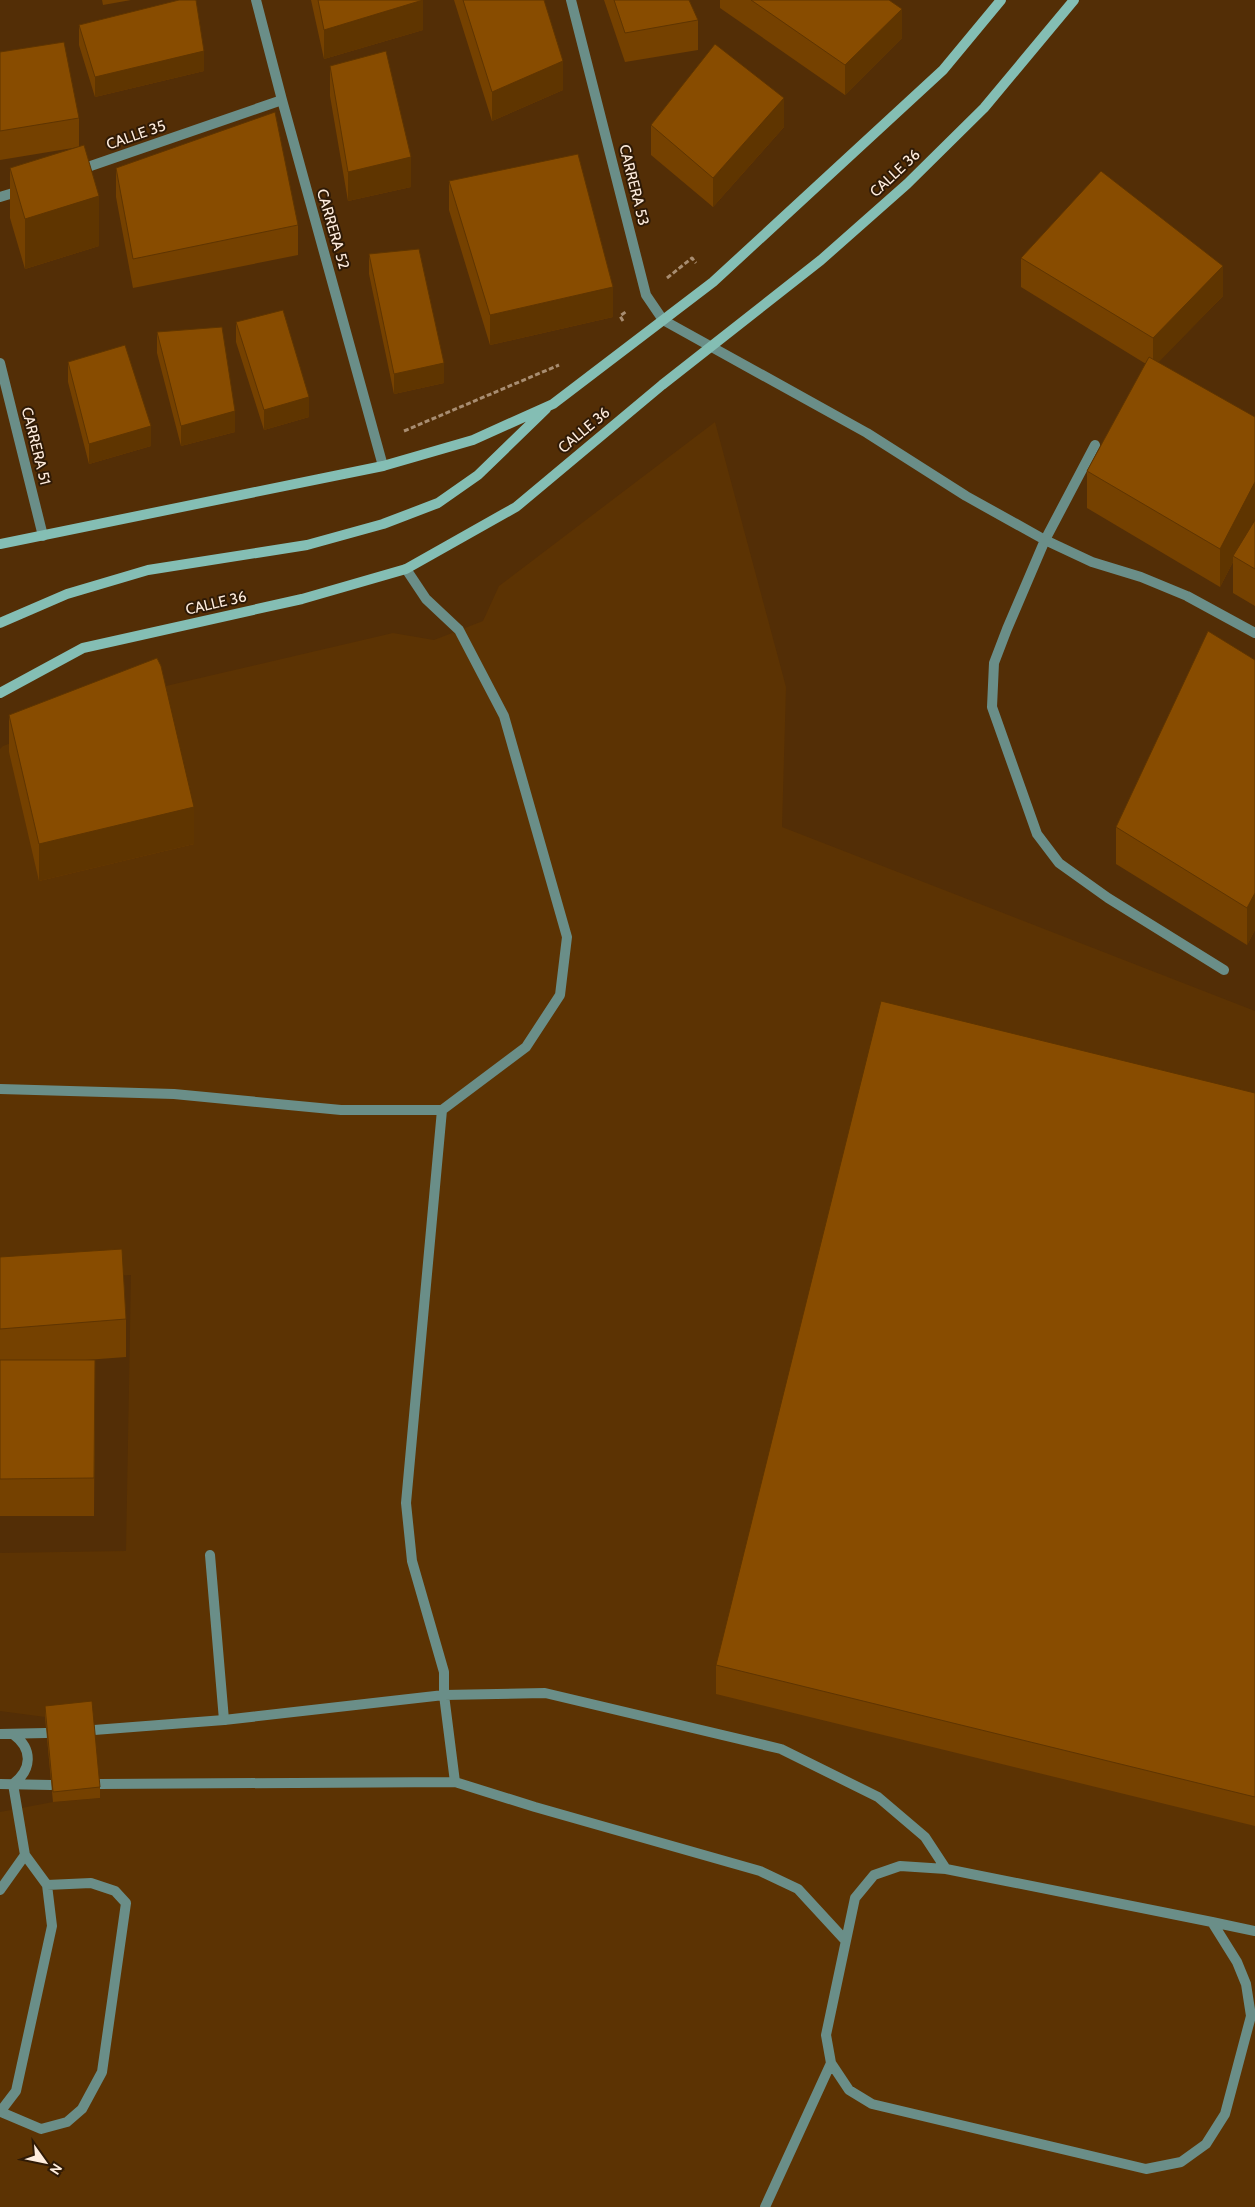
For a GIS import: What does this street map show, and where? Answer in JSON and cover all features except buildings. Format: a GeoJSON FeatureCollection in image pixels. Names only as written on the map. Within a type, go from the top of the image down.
{"type":"FeatureCollection","features":[{"type":"Feature","properties":{"kind":"main road"},"geometry":{"type":"LineString","coordinates":[[0,623],[67,594],[148,570],[307,545],[383,524],[438,503],[478,475],[552,404],[713,282],[943,70],[1001,0]]}},
{"type":"Feature","properties":{"kind":"main road","name":"CALLE 36"},"geometry":{"type":"LineString","coordinates":[[3,689],[83,648],[302,599],[406,569],[516,507],[662,385],[712,348],[821,260],[908,184],[984,108],[1074,0]]}},
{"type":"Feature","properties":{"kind":"main road"},"geometry":{"type":"LineString","coordinates":[[0,544],[384,466],[473,440],[552,404]]}},
{"type":"Feature","properties":{"kind":"street","name":"CARRERA 52"},"geometry":{"type":"LineString","coordinates":[[256,0],[384,466]]}},
{"type":"Feature","properties":{"kind":"street","name":"CARRERA 53"},"geometry":{"type":"LineString","coordinates":[[571,0],[646,295],[662,320],[867,433],[966,496],[1045,540],[1092,562],[1141,577],[1187,596],[1255,633]]}},
{"type":"Feature","properties":{"kind":"street","name":"CALLE 35"},"geometry":{"type":"LineString","coordinates":[[66,175],[282,100]]}},
{"type":"Feature","properties":{"kind":"street"},"geometry":{"type":"LineString","coordinates":[[0,197],[38,184]]}},
{"type":"Feature","properties":{"kind":"street","name":"CARRERA 51"},"geometry":{"type":"LineString","coordinates":[[0,363],[43,536]]}},
{"type":"Feature","properties":{"kind":"street"},"geometry":{"type":"LineString","coordinates":[[1095,445],[1045,540],[1006,629],[994,663],[992,706],[1037,834],[1059,863],[1108,898],[1224,970]]}},
{"type":"Feature","properties":{"kind":"street"},"geometry":{"type":"LineString","coordinates":[[0,1089],[174,1094],[341,1110],[442,1110],[526,1047],[560,995],[567,937],[504,716],[459,630],[426,599],[406,569]]}},
{"type":"Feature","properties":{"kind":"street"},"geometry":{"type":"LineString","coordinates":[[442,1110],[406,1503],[412,1561],[444,1672],[444,1695],[455,1782]]}},
{"type":"Feature","properties":{"kind":"street"},"geometry":{"type":"LineString","coordinates":[[210,1556],[224,1720]]}},
{"type":"Feature","properties":{"kind":"street"},"geometry":{"type":"LineString","coordinates":[[94,1730],[224,1720],[444,1695],[545,1693],[781,1749],[878,1797],[925,1837],[946,1868]]}},
{"type":"Feature","properties":{"kind":"street"},"geometry":{"type":"LineString","coordinates":[[0,1734],[46,1733]]}},
{"type":"Feature","properties":{"kind":"street"},"geometry":{"type":"LineString","coordinates":[[12,1784],[24,1774],[28,1759],[27,1749],[22,1741],[14,1735]]}},
{"type":"Feature","properties":{"kind":"street"},"geometry":{"type":"LineString","coordinates":[[99,1784],[455,1782],[535,1808],[760,1871],[798,1889],[845,1940]]}},
{"type":"Feature","properties":{"kind":"street"},"geometry":{"type":"LineString","coordinates":[[0,1784],[51,1784]]}},
{"type":"Feature","properties":{"kind":"street"},"geometry":{"type":"LineString","coordinates":[[12,1784],[25,1855],[47,1886],[52,1926],[16,2091],[0,2112],[41,2129],[66,2122],[82,2109],[102,2072],[126,1903],[115,1891],[91,1883],[47,1886]]}},
{"type":"Feature","properties":{"kind":"street"},"geometry":{"type":"LineString","coordinates":[[0,1890],[25,1855]]}},
{"type":"Feature","properties":{"kind":"street"},"geometry":{"type":"LineString","coordinates":[[1212,1922],[1237,1962],[1246,1984],[1253,2011],[1224,2114],[1206,2144],[1181,2162],[1146,2168],[872,2104],[849,2090],[831,2063],[826,2035],[854,1898],[874,1875],[900,1866],[946,1868],[1255,1930]]}},
{"type":"Feature","properties":{"kind":"street"},"geometry":{"type":"LineString","coordinates":[[765,2207],[831,2063]]}},
{"type":"Feature","properties":{"kind":"path"},"geometry":{"type":"LineString","coordinates":[[614,324],[620,316]]}},
{"type":"Feature","properties":{"kind":"path"},"geometry":{"type":"LineString","coordinates":[[377,443],[560,365]]}},
{"type":"Feature","properties":{"kind":"shaded area"},"geometry":{"type":"Polygon","coordinates":[[[715,422],[786,687],[782,827],[1255,1011],[1255,2207],[0,2207],[0,1812],[53,1802],[100,1798],[92,1712],[45,1717],[0,1711],[0,1553],[126,1551],[131,1275],[0,1282],[0,749],[3,746],[153,689],[393,633],[434,640],[483,621],[499,586],[715,422]]]}}]}
